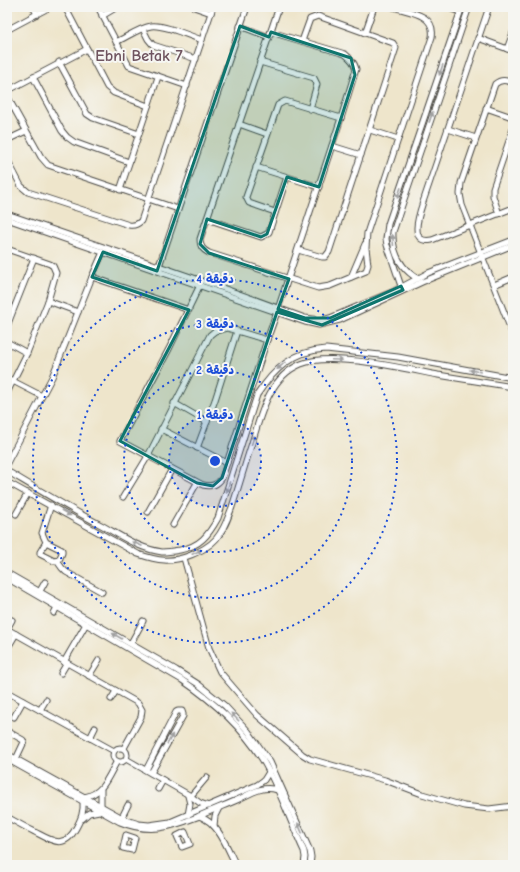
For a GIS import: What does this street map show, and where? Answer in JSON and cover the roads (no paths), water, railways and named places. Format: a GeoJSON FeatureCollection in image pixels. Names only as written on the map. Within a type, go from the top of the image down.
{"type":"FeatureCollection","features":[{"type":"Feature","properties":{"kind":"street"},"geometry":{"type":"LineString","coordinates":[[33,7],[37,14]]}},
{"type":"Feature","properties":{"kind":"street"},"geometry":{"type":"LineString","coordinates":[[7,30],[50,7]]}},
{"type":"Feature","properties":{"kind":"street"},"geometry":{"type":"LineString","coordinates":[[65,7],[108,90],[148,106]]}},
{"type":"Feature","properties":{"kind":"street"},"geometry":{"type":"LineString","coordinates":[[98,7],[129,66],[187,86]]}},
{"type":"Feature","properties":{"kind":"street"},"geometry":{"type":"LineString","coordinates":[[102,16],[118,7]]}},
{"type":"Feature","properties":{"kind":"street"},"geometry":{"type":"LineString","coordinates":[[194,7],[211,13]]}},
{"type":"Feature","properties":{"kind":"street"},"geometry":{"type":"LineString","coordinates":[[7,159],[21,186],[26,191],[129,225],[136,225],[141,221],[214,7]]}},
{"type":"Feature","properties":{"kind":"street"},"geometry":{"type":"LineString","coordinates":[[158,266],[247,7]]}},
{"type":"Feature","properties":{"kind":"street"},"geometry":{"type":"LineString","coordinates":[[279,7],[207,219],[200,244],[205,251],[289,279],[318,288],[324,288],[366,271],[368,268],[366,243]]}},
{"type":"Feature","properties":{"kind":"street"},"geometry":{"type":"LineString","coordinates":[[365,33],[374,7]]}},
{"type":"Feature","properties":{"kind":"street"},"geometry":{"type":"LineString","coordinates":[[351,277],[366,243],[371,218],[433,31],[431,24],[422,16],[393,7]]}},
{"type":"Feature","properties":{"kind":"street"},"geometry":{"type":"LineString","coordinates":[[422,282],[400,263],[393,245],[393,232],[469,8],[446,7]]}},
{"type":"Feature","properties":{"kind":"street"},"geometry":{"type":"LineString","coordinates":[[489,7],[419,215],[417,227],[418,237],[422,240],[432,240],[513,208]]}},
{"type":"Feature","properties":{"kind":"street"},"geometry":{"type":"LineString","coordinates":[[402,288],[386,245],[388,224],[461,8]]}},
{"type":"Feature","properties":{"kind":"street"},"geometry":{"type":"LineString","coordinates":[[298,250],[322,257],[328,255],[370,130],[396,46],[393,43],[318,16],[310,19],[302,41]]}},
{"type":"Feature","properties":{"kind":"street"},"geometry":{"type":"LineString","coordinates":[[116,42],[150,26],[157,26],[202,40]]}},
{"type":"Feature","properties":{"kind":"street"},"geometry":{"type":"LineString","coordinates":[[200,285],[189,310],[120,440],[197,483],[213,486],[222,478],[277,310],[289,279],[356,69],[351,58],[345,54],[302,41],[240,26]]}},
{"type":"Feature","properties":{"kind":"street"},"geometry":{"type":"LineString","coordinates":[[143,29],[153,45],[196,59]]}},
{"type":"Feature","properties":{"kind":"street"},"geometry":{"type":"LineString","coordinates":[[507,49],[513,33]]}},
{"type":"Feature","properties":{"kind":"street"},"geometry":{"type":"LineString","coordinates":[[478,38],[513,51]]}},
{"type":"Feature","properties":{"kind":"street"},"geometry":{"type":"LineString","coordinates":[[449,46],[455,48]]}},
{"type":"Feature","properties":{"kind":"street"},"geometry":{"type":"LineString","coordinates":[[7,91],[87,49]]}},
{"type":"Feature","properties":{"kind":"street"},"geometry":{"type":"LineString","coordinates":[[60,62],[85,112],[89,116],[139,134]]}},
{"type":"Feature","properties":{"kind":"street"},"geometry":{"type":"LineString","coordinates":[[260,62],[314,78],[317,84],[310,109]]}},
{"type":"Feature","properties":{"kind":"street"},"geometry":{"type":"LineString","coordinates":[[33,77],[62,131],[67,137],[74,142],[130,162]]}},
{"type":"Feature","properties":{"kind":"street"},"geometry":{"type":"LineString","coordinates":[[120,190],[158,77]]}},
{"type":"Feature","properties":{"kind":"street"},"geometry":{"type":"LineString","coordinates":[[513,83],[504,80],[495,84],[460,189],[462,206],[513,335]]}},
{"type":"Feature","properties":{"kind":"street"},"geometry":{"type":"LineString","coordinates":[[7,96],[42,160],[48,165],[178,210]]}},
{"type":"Feature","properties":{"kind":"street"},"geometry":{"type":"LineString","coordinates":[[276,212],[252,204],[246,197],[276,109],[281,102],[285,101],[341,118]]}},
{"type":"Feature","properties":{"kind":"street"},"geometry":{"type":"LineString","coordinates":[[486,108],[513,118]]}},
{"type":"Feature","properties":{"kind":"street"},"geometry":{"type":"LineString","coordinates":[[239,124],[267,134]]}},
{"type":"Feature","properties":{"kind":"street"},"geometry":{"type":"LineString","coordinates":[[448,129],[476,138]]}},
{"type":"Feature","properties":{"kind":"street"},"geometry":{"type":"LineString","coordinates":[[499,214],[493,196],[493,188],[513,129]]}},
{"type":"Feature","properties":{"kind":"street"},"geometry":{"type":"LineString","coordinates":[[370,130],[398,139]]}},
{"type":"Feature","properties":{"kind":"street"},"geometry":{"type":"LineString","coordinates":[[7,140],[26,131]]}},
{"type":"Feature","properties":{"kind":"street"},"geometry":{"type":"LineString","coordinates":[[332,146],[361,155]]}},
{"type":"Feature","properties":{"kind":"street"},"geometry":{"type":"LineString","coordinates":[[256,167],[319,187]]}},
{"type":"Feature","properties":{"kind":"street"},"geometry":{"type":"LineString","coordinates":[[207,219],[261,237],[268,234],[287,177]]}},
{"type":"Feature","properties":{"kind":"street"},"geometry":{"type":"LineString","coordinates":[[7,214],[158,266],[200,285],[277,310],[305,318],[322,320],[339,315],[402,288],[422,282],[513,240]]}},
{"type":"Feature","properties":{"kind":"street"},"geometry":{"type":"LineString","coordinates":[[7,219],[103,252],[180,276],[277,310]]}},
{"type":"Feature","properties":{"kind":"street"},"geometry":{"type":"LineString","coordinates":[[402,288],[417,279],[513,245]]}},
{"type":"Feature","properties":{"kind":"street"},"geometry":{"type":"LineString","coordinates":[[7,249],[50,264],[55,269],[56,273],[48,301],[27,353],[7,393]]}},
{"type":"Feature","properties":{"kind":"street"},"geometry":{"type":"LineString","coordinates":[[7,463],[55,371],[103,252]]}},
{"type":"Feature","properties":{"kind":"street"},"geometry":{"type":"LineString","coordinates":[[7,326],[34,258]]}},
{"type":"Feature","properties":{"kind":"street"},"geometry":{"type":"LineString","coordinates":[[394,265],[400,263]]}},
{"type":"Feature","properties":{"kind":"street"},"geometry":{"type":"LineString","coordinates":[[92,277],[189,310]]}},
{"type":"Feature","properties":{"kind":"street"},"geometry":{"type":"LineString","coordinates":[[494,285],[513,277]]}},
{"type":"Feature","properties":{"kind":"street"},"geometry":{"type":"LineString","coordinates":[[48,301],[78,312]]}},
{"type":"Feature","properties":{"kind":"street"},"geometry":{"type":"LineString","coordinates":[[123,497],[148,456],[210,335],[221,328],[227,328],[267,340]]}},
{"type":"Feature","properties":{"kind":"street"},"geometry":{"type":"LineString","coordinates":[[197,448],[237,331]]}},
{"type":"Feature","properties":{"kind":"street"},"geometry":{"type":"LineString","coordinates":[[7,342],[27,353]]}},
{"type":"Feature","properties":{"kind":"street"},"geometry":{"type":"LineString","coordinates":[[7,472],[129,541],[151,550],[163,552],[185,549],[199,543],[211,531],[218,518],[257,395],[264,384],[282,364],[299,354],[317,349],[326,349],[398,358],[513,378]]}},
{"type":"Feature","properties":{"kind":"street"},"geometry":{"type":"LineString","coordinates":[[7,482],[138,554],[159,560],[184,558],[210,545],[222,531],[234,500],[264,407],[276,384],[289,370],[302,363],[314,360],[338,360],[396,367],[513,387]]}},
{"type":"Feature","properties":{"kind":"street"},"geometry":{"type":"LineString","coordinates":[[439,375],[444,371],[443,366]]}},
{"type":"Feature","properties":{"kind":"street"},"geometry":{"type":"LineString","coordinates":[[459,378],[458,374],[461,369]]}},
{"type":"Feature","properties":{"kind":"street"},"geometry":{"type":"LineString","coordinates":[[7,378],[42,396]]}},
{"type":"Feature","properties":{"kind":"street"},"geometry":{"type":"LineString","coordinates":[[174,403],[207,422]]}},
{"type":"Feature","properties":{"kind":"street"},"geometry":{"type":"LineString","coordinates":[[241,420],[258,426]]}},
{"type":"Feature","properties":{"kind":"street"},"geometry":{"type":"LineString","coordinates":[[162,429],[227,463]]}},
{"type":"Feature","properties":{"kind":"street"},"geometry":{"type":"LineString","coordinates":[[148,512],[172,469]]}},
{"type":"Feature","properties":{"kind":"street"},"geometry":{"type":"LineString","coordinates":[[173,525],[197,483]]}},
{"type":"Feature","properties":{"kind":"street"},"geometry":{"type":"LineString","coordinates":[[16,514],[28,493]]}},
{"type":"Feature","properties":{"kind":"street"},"geometry":{"type":"LineString","coordinates":[[51,505],[42,534],[46,542],[62,550],[62,553],[57,561]]}},
{"type":"Feature","properties":{"kind":"street"},"geometry":{"type":"LineString","coordinates":[[46,542],[40,553],[54,561],[57,561],[66,572],[102,592]]}},
{"type":"Feature","properties":{"kind":"street"},"geometry":{"type":"LineString","coordinates":[[184,558],[209,648],[220,672],[258,715],[302,754],[310,759],[385,780],[422,794],[464,806],[489,809],[513,806]]}},
{"type":"Feature","properties":{"kind":"street"},"geometry":{"type":"LineString","coordinates":[[7,572],[130,644],[139,652],[182,680],[216,706],[250,742],[269,772],[305,854],[304,865]]}},
{"type":"Feature","properties":{"kind":"street"},"geometry":{"type":"LineString","coordinates":[[7,579],[86,624],[187,677],[209,692],[233,714],[267,756],[277,775],[310,851],[310,865]]}},
{"type":"Feature","properties":{"kind":"street"},"geometry":{"type":"LineString","coordinates":[[40,591],[44,582]]}},
{"type":"Feature","properties":{"kind":"street"},"geometry":{"type":"LineString","coordinates":[[54,613],[57,607]]}},
{"type":"Feature","properties":{"kind":"street"},"geometry":{"type":"LineString","coordinates":[[12,620],[7,629],[138,704],[142,710],[141,717],[124,748]]}},
{"type":"Feature","properties":{"kind":"street"},"geometry":{"type":"LineString","coordinates":[[130,644],[143,621]]}},
{"type":"Feature","properties":{"kind":"street"},"geometry":{"type":"LineString","coordinates":[[62,673],[65,663],[86,624]]}},
{"type":"Feature","properties":{"kind":"street"},"geometry":{"type":"LineString","coordinates":[[10,644],[16,634]]}},
{"type":"Feature","properties":{"kind":"street"},"geometry":{"type":"LineString","coordinates":[[89,676],[99,660]]}},
{"type":"Feature","properties":{"kind":"street"},"geometry":{"type":"LineString","coordinates":[[111,699],[116,691]]}},
{"type":"Feature","properties":{"kind":"street"},"geometry":{"type":"LineString","coordinates":[[7,692],[114,751]]}},
{"type":"Feature","properties":{"kind":"street"},"geometry":{"type":"LineString","coordinates":[[40,710],[46,700]]}},
{"type":"Feature","properties":{"kind":"street"},"geometry":{"type":"LineString","coordinates":[[14,717],[23,701]]}},
{"type":"Feature","properties":{"kind":"street"},"geometry":{"type":"LineString","coordinates":[[182,711],[182,716],[148,772],[176,712],[182,711]]}},
{"type":"Feature","properties":{"kind":"street"},"geometry":{"type":"LineString","coordinates":[[90,738],[95,728]]}},
{"type":"Feature","properties":{"kind":"street"},"geometry":{"type":"LineString","coordinates":[[7,731],[24,742],[16,759]]}},
{"type":"Feature","properties":{"kind":"street"},"geometry":{"type":"LineString","coordinates":[[124,748],[118,748],[114,751],[113,757],[117,761],[122,762],[126,759]]}},
{"type":"Feature","properties":{"kind":"street"},"geometry":{"type":"LineString","coordinates":[[124,748],[127,752],[126,759]]}},
{"type":"Feature","properties":{"kind":"street"},"geometry":{"type":"LineString","coordinates":[[7,754],[120,822],[134,827],[156,829],[177,825],[220,808],[258,787],[269,772]]}},
{"type":"Feature","properties":{"kind":"street"},"geometry":{"type":"LineString","coordinates":[[7,759],[71,792]]}},
{"type":"Feature","properties":{"kind":"street"},"geometry":{"type":"LineString","coordinates":[[126,759],[164,780],[200,803],[210,806]]}},
{"type":"Feature","properties":{"kind":"street"},"geometry":{"type":"LineString","coordinates":[[100,809],[101,790],[117,761]]}},
{"type":"Feature","properties":{"kind":"street"},"geometry":{"type":"LineString","coordinates":[[189,796],[207,777]]}},
{"type":"Feature","properties":{"kind":"street"},"geometry":{"type":"LineString","coordinates":[[158,789],[164,780]]}},
{"type":"Feature","properties":{"kind":"street"},"geometry":{"type":"LineString","coordinates":[[81,819],[89,813],[100,809],[131,822],[149,825],[165,823],[258,787],[277,790]]}},
{"type":"Feature","properties":{"kind":"street"},"geometry":{"type":"LineString","coordinates":[[83,799],[101,790]]}},
{"type":"Feature","properties":{"kind":"street"},"geometry":{"type":"LineString","coordinates":[[188,815],[190,804],[189,796]]}},
{"type":"Feature","properties":{"kind":"street"},"geometry":{"type":"LineString","coordinates":[[7,817],[50,841],[58,842],[71,837],[81,819],[83,812],[83,799]]}},
{"type":"Feature","properties":{"kind":"street"},"geometry":{"type":"LineString","coordinates":[[122,817],[128,805]]}},
{"type":"Feature","properties":{"kind":"street"},"geometry":{"type":"LineString","coordinates":[[214,826],[215,816],[220,808]]}},
{"type":"Feature","properties":{"kind":"street"},"geometry":{"type":"LineString","coordinates":[[199,816],[214,826],[236,865]]}},
{"type":"Feature","properties":{"kind":"street"},"geometry":{"type":"LineString","coordinates":[[177,825],[181,834]]}},
{"type":"Feature","properties":{"kind":"street"},"geometry":{"type":"LineString","coordinates":[[131,836],[134,827]]}},
{"type":"Feature","properties":{"kind":"district","name":"Ebni Betak 7"},"geometry":{"type":"Point","coordinates":[139,56]}}]}
